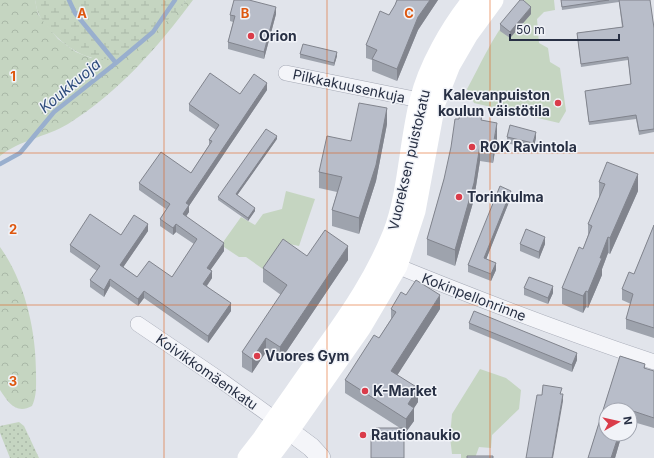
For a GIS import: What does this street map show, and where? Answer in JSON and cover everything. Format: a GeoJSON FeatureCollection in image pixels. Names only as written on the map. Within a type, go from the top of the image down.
{"type":"FeatureCollection","features":[{"type":"Feature","properties":{"kind":"main road","name":"Vuoreksen puistokatu"},"geometry":{"type":"LineString","coordinates":[[248,458],[282,425],[361,327],[415,211],[428,102],[438,55],[459,17],[473,0]]}},
{"type":"Feature","properties":{"kind":"main road","name":"Vuoreksen puistokatu"},"geometry":{"type":"LineString","coordinates":[[428,102],[468,34],[493,0]]}},
{"type":"Feature","properties":{"kind":"main road","name":"Vuoreksen puistokatu"},"geometry":{"type":"LineString","coordinates":[[268,458],[282,425]]}},
{"type":"Feature","properties":{"kind":"street","name":"Pilkkakuusenkuja"},"geometry":{"type":"LineString","coordinates":[[286,73],[428,102]]}},
{"type":"Feature","properties":{"kind":"street","name":"Kokinpellonrinne"},"geometry":{"type":"LineString","coordinates":[[390,263],[414,274],[567,333],[654,362]]}},
{"type":"Feature","properties":{"kind":"street","name":"Koivikkomäenkatu"},"geometry":{"type":"LineString","coordinates":[[138,324],[222,381],[282,425]]}},
{"type":"Feature","properties":{"kind":"street"},"geometry":{"type":"LineString","coordinates":[[282,425],[311,447],[322,458]]}},
{"type":"Feature","properties":{"kind":"green space"},"geometry":{"type":"Polygon","coordinates":[[[0,0],[35,0],[38,14],[58,39],[76,52],[91,58],[181,7],[186,0],[193,0],[152,51],[104,98],[68,124],[16,146],[0,156],[0,0]]]}},
{"type":"Feature","properties":{"kind":"green space"},"geometry":{"type":"Polygon","coordinates":[[[35,0],[186,0],[181,7],[155,32],[129,52],[114,58],[99,59],[83,55],[58,38],[47,27],[39,15],[35,0]]]}},
{"type":"Feature","properties":{"kind":"green space"},"geometry":{"type":"Polygon","coordinates":[[[525,0],[554,0],[555,10],[544,12],[537,19],[539,43],[548,48],[550,62],[560,68],[566,111],[559,123],[474,103],[467,89],[499,30],[525,0]]]}},
{"type":"Feature","properties":{"kind":"green space"},"geometry":{"type":"Polygon","coordinates":[[[286,191],[315,199],[299,246],[289,244],[270,274],[246,257],[239,257],[221,245],[241,217],[255,225],[263,214],[282,209],[286,191]]]}},
{"type":"Feature","properties":{"kind":"green space"},"geometry":{"type":"Polygon","coordinates":[[[0,247],[16,275],[22,291],[34,340],[36,373],[35,398],[32,406],[21,409],[9,403],[0,390],[0,247]]]}},
{"type":"Feature","properties":{"kind":"green space"},"geometry":{"type":"Polygon","coordinates":[[[480,369],[506,378],[521,390],[519,409],[492,435],[491,448],[479,447],[475,458],[461,458],[461,454],[452,454],[450,437],[452,414],[480,369]]]}},
{"type":"Feature","properties":{"kind":"green space"},"geometry":{"type":"Polygon","coordinates":[[[19,422],[24,426],[39,458],[10,458],[0,433],[0,426],[19,422]]]}},
{"type":"Feature","properties":{"kind":"building","name":"Orion"},"geometry":{"type":"Polygon","coordinates":[[[234,0],[249,0],[276,7],[264,52],[228,42],[235,16],[230,15],[234,0]]]}},
{"type":"Feature","properties":{"kind":"building"},"geometry":{"type":"Polygon","coordinates":[[[397,0],[430,0],[418,17],[397,69],[372,59],[377,50],[366,45],[380,11],[389,15],[397,0]]]}},
{"type":"Feature","properties":{"kind":"building"},"geometry":{"type":"Polygon","coordinates":[[[520,0],[523,0],[531,7],[510,32],[500,24],[520,0]]]}},
{"type":"Feature","properties":{"kind":"building"},"geometry":{"type":"Polygon","coordinates":[[[561,0],[609,0],[562,7],[561,0]]]}},
{"type":"Feature","properties":{"kind":"building"},"geometry":{"type":"Polygon","coordinates":[[[619,0],[650,0],[654,28],[654,129],[639,131],[636,115],[589,122],[585,91],[631,84],[628,57],[581,64],[577,33],[623,27],[619,0]]]}},
{"type":"Feature","properties":{"kind":"building"},"geometry":{"type":"Polygon","coordinates":[[[303,44],[337,52],[334,63],[300,54],[303,44]]]}},
{"type":"Feature","properties":{"kind":"building"},"geometry":{"type":"Polygon","coordinates":[[[210,73],[240,94],[254,74],[267,83],[186,203],[189,205],[183,214],[224,243],[207,268],[212,271],[203,284],[231,303],[208,336],[144,291],[138,299],[110,279],[104,290],[90,280],[100,266],[70,245],[90,214],[121,235],[134,215],[148,224],[120,265],[137,277],[149,261],[172,277],[197,239],[176,224],[173,228],[160,219],[170,204],[139,183],[161,152],[191,173],[212,141],[209,140],[219,125],[189,104],[210,73]]]}},
{"type":"Feature","properties":{"kind":"building"},"geometry":{"type":"Polygon","coordinates":[[[359,103],[387,108],[376,165],[359,218],[332,210],[342,177],[319,172],[327,136],[351,141],[359,103]]]}},
{"type":"Feature","properties":{"kind":"building","name":"Torinkulma"},"geometry":{"type":"Polygon","coordinates":[[[460,111],[482,115],[481,120],[497,123],[493,146],[480,145],[474,183],[455,250],[427,239],[444,179],[455,119],[459,119],[460,111]]]}},
{"type":"Feature","properties":{"kind":"building"},"geometry":{"type":"Polygon","coordinates":[[[510,125],[536,132],[533,143],[507,137],[510,125]]]}},
{"type":"Feature","properties":{"kind":"building"},"geometry":{"type":"Polygon","coordinates":[[[266,129],[277,136],[236,194],[255,208],[248,218],[218,197],[266,129]]]}},
{"type":"Feature","properties":{"kind":"building"},"geometry":{"type":"Polygon","coordinates":[[[607,162],[638,174],[610,238],[608,237],[600,258],[602,258],[588,292],[586,291],[583,296],[562,288],[579,247],[583,249],[592,226],[588,224],[605,184],[599,182],[607,162]]]}},
{"type":"Feature","properties":{"kind":"building"},"geometry":{"type":"Polygon","coordinates":[[[500,186],[511,191],[484,258],[496,263],[491,274],[468,265],[500,186]]]}},
{"type":"Feature","properties":{"kind":"building"},"geometry":{"type":"Polygon","coordinates":[[[654,225],[654,328],[626,319],[633,294],[622,289],[629,272],[634,274],[654,225]]]}},
{"type":"Feature","properties":{"kind":"building"},"geometry":{"type":"Polygon","coordinates":[[[526,229],[545,237],[539,252],[520,244],[526,229]]]}},
{"type":"Feature","properties":{"kind":"building"},"geometry":{"type":"Polygon","coordinates":[[[325,230],[348,246],[280,347],[266,338],[252,359],[242,352],[287,285],[263,268],[283,239],[307,256],[325,230]]]}},
{"type":"Feature","properties":{"kind":"building"},"geometry":{"type":"Polygon","coordinates":[[[529,277],[553,286],[548,298],[524,288],[529,277]]]}},
{"type":"Feature","properties":{"kind":"building"},"geometry":{"type":"Polygon","coordinates":[[[416,280],[440,295],[391,371],[418,388],[408,404],[414,408],[406,419],[345,380],[374,335],[379,338],[396,312],[391,309],[401,292],[406,295],[416,280]]]}},
{"type":"Feature","properties":{"kind":"building"},"geometry":{"type":"Polygon","coordinates":[[[474,311],[577,353],[572,365],[469,323],[474,311]]]}},
{"type":"Feature","properties":{"kind":"building"},"geometry":{"type":"Polygon","coordinates":[[[620,356],[645,364],[644,368],[654,371],[654,418],[638,413],[638,402],[606,402],[620,356]]]}},
{"type":"Feature","properties":{"kind":"building"},"geometry":{"type":"Polygon","coordinates":[[[543,385],[562,388],[560,394],[563,394],[552,458],[526,458],[537,395],[542,395],[543,385]]]}},
{"type":"Feature","properties":{"kind":"building"},"geometry":{"type":"Polygon","coordinates":[[[598,426],[598,442],[616,442],[611,458],[588,458],[598,426]]]}},
{"type":"Feature","properties":{"kind":"building"},"geometry":{"type":"Polygon","coordinates":[[[376,428],[404,428],[404,458],[371,458],[371,435],[376,435],[376,428]]]}},
{"type":"Feature","properties":{"kind":"building"},"geometry":{"type":"Polygon","coordinates":[[[467,456],[493,456],[493,458],[467,458],[467,456]]]}},
{"type":"Feature","properties":{"kind":"waterway","name":"Koukkuoja"},"geometry":{"type":"LineString","coordinates":[[0,164],[20,153],[54,112],[116,63],[75,13],[69,0]]}},
{"type":"Feature","properties":{"kind":"waterway"},"geometry":{"type":"LineString","coordinates":[[116,63],[153,32],[175,0]]}},
{"type":"Feature","properties":{"kind":"place","name":"Orion"},"geometry":{"type":"Point","coordinates":[251,36]}},
{"type":"Feature","properties":{"kind":"place","name":"Kalevanpuiston koulun väistötila"},"geometry":{"type":"Point","coordinates":[558,103]}},
{"type":"Feature","properties":{"kind":"place","name":"ROK Ravintola"},"geometry":{"type":"Point","coordinates":[472,147]}},
{"type":"Feature","properties":{"kind":"place","name":"Torinkulma"},"geometry":{"type":"Point","coordinates":[459,197]}},
{"type":"Feature","properties":{"kind":"place","name":"Vuores Gym"},"geometry":{"type":"Point","coordinates":[257,356]}},
{"type":"Feature","properties":{"kind":"place","name":"K-Market"},"geometry":{"type":"Point","coordinates":[365,391]}},
{"type":"Feature","properties":{"kind":"place","name":"Rautionaukio"},"geometry":{"type":"Point","coordinates":[363,435]}}]}
